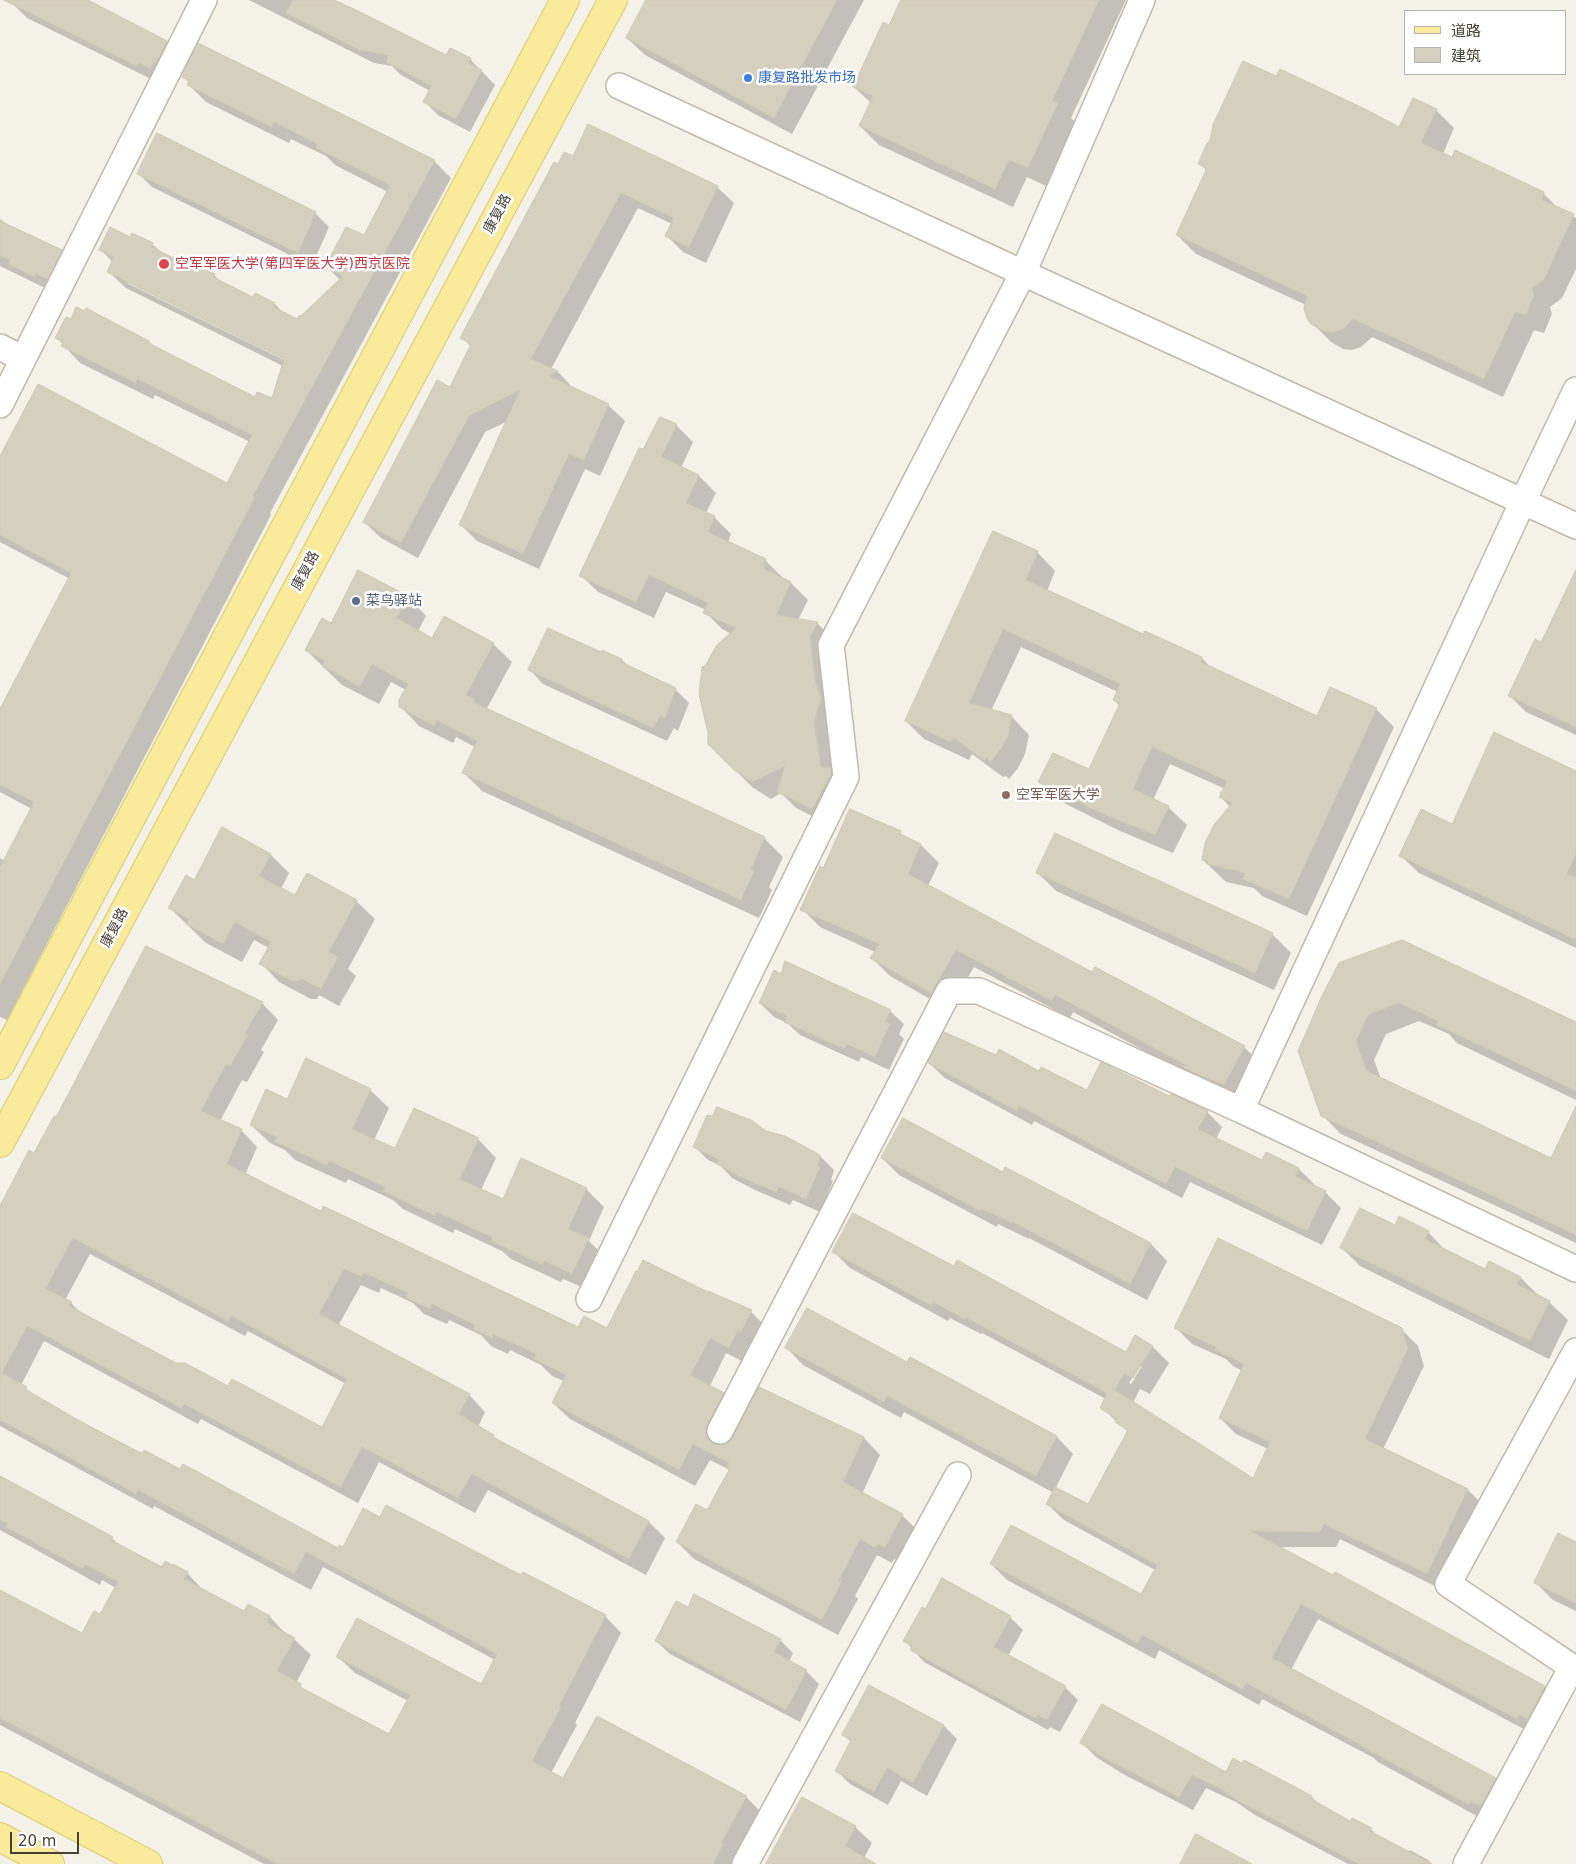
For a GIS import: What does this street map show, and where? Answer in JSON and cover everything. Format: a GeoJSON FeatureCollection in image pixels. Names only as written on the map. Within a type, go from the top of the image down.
{"type":"FeatureCollection","features":[{"type":"Feature","properties":{"kind":"main road"},"geometry":{"type":"LineString","coordinates":[[0,1065],[565,0]]}},
{"type":"Feature","properties":{"kind":"main road","name":"康复路"},"geometry":{"type":"LineString","coordinates":[[0,1143],[613,0]]}},
{"type":"Feature","properties":{"kind":"main road"},"geometry":{"type":"LineString","coordinates":[[0,1786],[148,1864]]}},
{"type":"Feature","properties":{"kind":"main road"},"geometry":{"type":"LineString","coordinates":[[0,1837],[50,1864]]}},
{"type":"Feature","properties":{"kind":"street"},"geometry":{"type":"LineString","coordinates":[[0,404],[204,0]]}},
{"type":"Feature","properties":{"kind":"street"},"geometry":{"type":"LineString","coordinates":[[589,1299],[846,777],[831,645],[1023,273],[1142,0]]}},
{"type":"Feature","properties":{"kind":"street"},"geometry":{"type":"LineString","coordinates":[[619,86],[1576,526]]}},
{"type":"Feature","properties":{"kind":"street"},"geometry":{"type":"LineString","coordinates":[[0,346],[23,359]]}},
{"type":"Feature","properties":{"kind":"street"},"geometry":{"type":"LineString","coordinates":[[1241,1110],[1523,500],[1576,390]]}},
{"type":"Feature","properties":{"kind":"street"},"geometry":{"type":"LineString","coordinates":[[720,1431],[949,992],[980,991],[1241,1110],[1576,1269]]}},
{"type":"Feature","properties":{"kind":"street"},"geometry":{"type":"LineString","coordinates":[[1466,1864],[1572,1667],[1448,1584],[1576,1351]]}},
{"type":"Feature","properties":{"kind":"street"},"geometry":{"type":"LineString","coordinates":[[745,1864],[958,1474]]}},
{"type":"Feature","properties":{"kind":"building"},"geometry":{"type":"Polygon","coordinates":[[[4,0],[88,0],[167,41],[156,63],[154,62],[150,68],[139,63],[137,66],[4,0]]]}},
{"type":"Feature","properties":{"kind":"building"},"geometry":{"type":"Polygon","coordinates":[[[293,0],[334,0],[446,55],[450,48],[471,58],[468,63],[482,70],[456,119],[423,102],[431,86],[386,62],[388,55],[359,50],[286,13],[293,0]]]}},
{"type":"Feature","properties":{"kind":"building","name":"康复路批发市场"},"geometry":{"type":"Polygon","coordinates":[[[646,0],[837,0],[774,118],[626,38],[646,0]]]}},
{"type":"Feature","properties":{"kind":"building"},"geometry":{"type":"Polygon","coordinates":[[[901,0],[1099,0],[1052,101],[1058,103],[1028,168],[1009,160],[995,189],[859,126],[873,96],[853,87],[883,22],[889,25],[901,0]]]}},
{"type":"Feature","properties":{"kind":"building"},"geometry":{"type":"Polygon","coordinates":[[[198,43],[435,160],[253,496],[255,497],[0,984],[0,867],[34,802],[0,785],[0,709],[71,573],[0,535],[0,456],[38,384],[227,483],[252,435],[137,379],[136,383],[61,346],[63,342],[55,338],[66,317],[71,319],[76,307],[85,311],[86,308],[149,341],[149,343],[162,350],[255,397],[257,392],[272,398],[284,359],[107,272],[114,257],[99,250],[110,227],[130,237],[132,233],[153,243],[151,247],[192,267],[194,263],[215,274],[213,277],[253,297],[255,293],[275,303],[274,307],[297,319],[299,315],[301,316],[343,276],[325,267],[346,227],[364,235],[390,185],[316,148],[317,144],[274,122],[272,127],[187,85],[189,81],[182,77],[198,43]]]}},
{"type":"Feature","properties":{"kind":"building"},"geometry":{"type":"Polygon","coordinates":[[[1243,61],[1276,76],[1280,69],[1399,127],[1413,98],[1437,109],[1421,143],[1452,157],[1455,150],[1544,192],[1542,200],[1574,214],[1544,280],[1532,288],[1534,295],[1526,315],[1515,312],[1484,379],[1353,319],[1343,329],[1333,332],[1324,331],[1311,324],[1307,318],[1304,309],[1307,296],[1176,235],[1207,168],[1198,164],[1210,140],[1213,125],[1243,61]]]}},
{"type":"Feature","properties":{"kind":"building"},"geometry":{"type":"Polygon","coordinates":[[[588,124],[718,186],[689,247],[665,236],[674,218],[621,193],[531,359],[558,371],[549,376],[609,404],[584,460],[569,454],[523,554],[459,525],[520,390],[469,416],[401,543],[363,522],[437,380],[450,387],[471,344],[460,338],[554,162],[558,164],[564,152],[573,156],[588,124]]]}},
{"type":"Feature","properties":{"kind":"building"},"geometry":{"type":"Polygon","coordinates":[[[157,133],[316,212],[298,253],[137,174],[157,133]]]}},
{"type":"Feature","properties":{"kind":"building"},"geometry":{"type":"Polygon","coordinates":[[[0,221],[62,250],[48,279],[36,274],[35,277],[8,264],[10,260],[0,256],[0,221]]]}},
{"type":"Feature","properties":{"kind":"building"},"geometry":{"type":"Polygon","coordinates":[[[660,417],[677,424],[661,457],[699,475],[686,503],[715,516],[708,532],[766,559],[763,568],[791,582],[776,615],[818,622],[810,637],[815,680],[821,698],[814,722],[821,767],[831,768],[831,774],[812,809],[777,792],[785,766],[753,782],[734,770],[708,744],[708,733],[699,694],[702,667],[705,666],[717,645],[736,628],[703,613],[708,603],[649,575],[636,602],[579,576],[639,448],[643,449],[660,417]]]}},
{"type":"Feature","properties":{"kind":"building"},"geometry":{"type":"Polygon","coordinates":[[[993,531],[1038,551],[1026,580],[1143,634],[1145,631],[1202,657],[1201,662],[1317,716],[1330,687],[1377,708],[1289,899],[1242,879],[1245,873],[1207,864],[1208,862],[1202,860],[1205,843],[1214,825],[1232,803],[1219,797],[1227,781],[1152,747],[1133,789],[1169,806],[1155,835],[1101,813],[1038,782],[1053,753],[1089,769],[1120,703],[1113,700],[1120,684],[1003,629],[969,703],[1012,715],[1008,736],[990,762],[987,758],[984,760],[953,737],[951,742],[905,721],[993,531]]]}},
{"type":"Feature","properties":{"kind":"building"},"geometry":{"type":"Polygon","coordinates":[[[358,570],[408,596],[397,618],[432,638],[444,616],[494,643],[466,695],[475,699],[473,702],[765,837],[751,869],[754,871],[741,900],[462,773],[477,741],[437,720],[434,726],[399,707],[399,700],[408,684],[372,664],[360,687],[322,666],[325,661],[305,650],[322,618],[331,623],[358,570]]]}},
{"type":"Feature","properties":{"kind":"building"},"geometry":{"type":"Polygon","coordinates":[[[1576,570],[1576,727],[1508,696],[1535,639],[1541,642],[1576,570]]]}},
{"type":"Feature","properties":{"kind":"building"},"geometry":{"type":"Polygon","coordinates":[[[548,628],[601,652],[602,650],[622,659],[621,662],[676,688],[665,718],[660,716],[653,728],[528,670],[548,628]]]}},
{"type":"Feature","properties":{"kind":"building"},"geometry":{"type":"Polygon","coordinates":[[[1494,732],[1576,771],[1576,854],[1567,874],[1576,878],[1576,940],[1399,856],[1421,809],[1452,824],[1494,732]]]}},
{"type":"Feature","properties":{"kind":"building"},"geometry":{"type":"Polygon","coordinates":[[[850,809],[901,831],[900,834],[921,844],[908,874],[1092,972],[1095,967],[1245,1046],[1224,1085],[1184,1068],[1186,1065],[1055,995],[1052,1001],[956,950],[931,993],[870,958],[879,944],[800,910],[820,866],[823,868],[850,809]]]}},
{"type":"Feature","properties":{"kind":"building"},"geometry":{"type":"Polygon","coordinates":[[[222,827],[271,854],[259,876],[295,895],[307,873],[357,900],[329,952],[338,957],[321,989],[300,978],[299,981],[292,981],[259,964],[271,942],[235,922],[223,944],[186,924],[189,919],[168,908],[186,875],[194,880],[222,827]]]}},
{"type":"Feature","properties":{"kind":"building"},"geometry":{"type":"Polygon","coordinates":[[[1055,833],[1273,933],[1255,973],[1036,873],[1055,833]]]}},
{"type":"Feature","properties":{"kind":"building"},"geometry":{"type":"Polygon","coordinates":[[[1402,940],[1576,1022],[1576,1091],[1437,1025],[1438,1021],[1399,1003],[1368,1015],[1356,1041],[1367,1071],[1551,1158],[1576,1106],[1576,1235],[1321,1116],[1298,1051],[1321,998],[1339,963],[1402,940]]]}},
{"type":"Feature","properties":{"kind":"building"},"geometry":{"type":"Polygon","coordinates":[[[146,946],[263,1002],[245,1033],[248,1035],[230,1066],[226,1064],[201,1111],[242,1129],[227,1164],[321,1211],[323,1206],[578,1327],[584,1316],[607,1328],[643,1260],[708,1292],[752,1310],[741,1332],[738,1330],[729,1348],[710,1338],[691,1375],[724,1393],[707,1424],[708,1438],[713,1443],[721,1445],[728,1443],[759,1387],[864,1437],[843,1482],[903,1514],[885,1548],[878,1544],[875,1548],[860,1539],[839,1580],[842,1581],[822,1620],[676,1542],[696,1504],[707,1510],[729,1470],[726,1468],[729,1463],[693,1444],[679,1470],[552,1403],[566,1375],[534,1359],[537,1354],[493,1334],[492,1338],[473,1329],[475,1325],[432,1304],[430,1309],[406,1298],[408,1293],[364,1273],[362,1277],[344,1269],[319,1314],[470,1394],[459,1414],[494,1435],[493,1437],[649,1521],[629,1559],[472,1474],[458,1498],[362,1447],[341,1487],[184,1404],[181,1408],[27,1326],[2,1373],[27,1387],[25,1389],[78,1420],[135,1450],[142,1453],[144,1450],[180,1469],[183,1464],[338,1548],[339,1545],[343,1547],[363,1508],[380,1517],[386,1505],[521,1575],[523,1572],[606,1615],[532,1761],[563,1778],[597,1716],[747,1796],[721,1843],[723,1844],[713,1864],[277,1864],[0,1718],[0,1590],[82,1633],[94,1611],[100,1614],[118,1582],[85,1564],[83,1569],[6,1527],[8,1524],[0,1520],[0,1476],[113,1537],[111,1540],[162,1567],[165,1561],[188,1572],[184,1579],[244,1611],[248,1604],[270,1616],[267,1623],[295,1638],[277,1671],[301,1684],[300,1687],[389,1734],[410,1695],[336,1657],[357,1618],[481,1684],[497,1654],[306,1552],[294,1574],[138,1490],[136,1494],[0,1420],[0,1206],[29,1150],[34,1153],[54,1116],[56,1117],[146,946]],[[73,1238],[46,1289],[72,1302],[69,1306],[176,1363],[185,1363],[228,1386],[232,1379],[322,1427],[347,1379],[231,1316],[228,1321],[73,1238]]]}},
{"type":"Feature","properties":{"kind":"building"},"geometry":{"type":"Polygon","coordinates":[[[785,961],[891,1010],[885,1022],[890,1024],[875,1057],[847,1044],[845,1049],[784,1022],[787,1016],[759,1003],[774,970],[781,974],[785,961]]]}},
{"type":"Feature","properties":{"kind":"building"},"geometry":{"type":"Polygon","coordinates":[[[944,1032],[996,1055],[999,1049],[1039,1071],[1041,1067],[1087,1090],[1101,1062],[1169,1096],[1171,1094],[1208,1111],[1198,1129],[1262,1160],[1266,1152],[1299,1168],[1295,1176],[1326,1191],[1307,1231],[1175,1167],[1166,1184],[1019,1106],[1017,1111],[928,1063],[944,1032]]]}},
{"type":"Feature","properties":{"kind":"building"},"geometry":{"type":"Polygon","coordinates":[[[306,1058],[371,1089],[352,1129],[395,1148],[414,1108],[479,1138],[460,1179],[503,1199],[521,1158],[587,1188],[568,1229],[589,1238],[572,1274],[544,1261],[543,1265],[491,1241],[492,1237],[436,1212],[435,1216],[383,1191],[385,1187],[329,1161],[327,1165],[275,1142],[277,1137],[250,1125],[266,1089],[287,1099],[306,1058]]]}},
{"type":"Feature","properties":{"kind":"building"},"geometry":{"type":"Polygon","coordinates":[[[717,1107],[753,1121],[766,1131],[785,1136],[820,1155],[818,1166],[820,1167],[806,1199],[779,1187],[776,1192],[740,1177],[717,1164],[720,1160],[693,1147],[707,1115],[712,1116],[717,1107]]]}},
{"type":"Feature","properties":{"kind":"building"},"geometry":{"type":"Polygon","coordinates":[[[903,1118],[1003,1172],[1005,1167],[1151,1243],[1130,1284],[1013,1222],[982,1209],[980,1211],[881,1158],[903,1118]]]}},
{"type":"Feature","properties":{"kind":"building"},"geometry":{"type":"Polygon","coordinates":[[[1360,1208],[1395,1225],[1399,1216],[1429,1231],[1425,1239],[1485,1269],[1489,1261],[1521,1277],[1517,1284],[1550,1301],[1530,1341],[1340,1248],[1360,1208]]]}},
{"type":"Feature","properties":{"kind":"building"},"geometry":{"type":"Polygon","coordinates":[[[853,1213],[954,1266],[957,1260],[1126,1352],[1135,1335],[1153,1346],[1133,1378],[1124,1374],[1115,1390],[1253,1478],[1270,1442],[1219,1418],[1244,1364],[1215,1350],[1216,1347],[1174,1328],[1218,1238],[1402,1328],[1408,1349],[1365,1439],[1468,1489],[1427,1574],[1324,1524],[1320,1532],[1250,1531],[1333,1575],[1335,1572],[1545,1686],[1528,1719],[1519,1715],[1517,1719],[1301,1604],[1272,1658],[1496,1778],[1481,1806],[1471,1801],[1469,1805],[1246,1683],[1242,1689],[1142,1635],[1138,1643],[990,1564],[1011,1525],[1141,1594],[1157,1565],[1046,1504],[1055,1487],[1088,1504],[1128,1430],[1115,1422],[1117,1419],[1100,1408],[1107,1393],[965,1317],[964,1319],[933,1302],[932,1306],[832,1252],[853,1213]]]}},
{"type":"Feature","properties":{"kind":"building"},"geometry":{"type":"Polygon","coordinates":[[[807,1308],[907,1362],[910,1357],[1057,1436],[1036,1476],[887,1396],[884,1402],[785,1348],[807,1308]]]}},
{"type":"Feature","properties":{"kind":"building"},"geometry":{"type":"Polygon","coordinates":[[[1558,1533],[1576,1542],[1576,1603],[1534,1583],[1558,1533]]]}},
{"type":"Feature","properties":{"kind":"building"},"geometry":{"type":"Polygon","coordinates":[[[942,1578],[1011,1616],[994,1647],[1066,1686],[1047,1720],[1038,1715],[1035,1718],[979,1688],[910,1650],[912,1646],[903,1641],[922,1607],[925,1609],[942,1578]]]}},
{"type":"Feature","properties":{"kind":"building"},"geometry":{"type":"Polygon","coordinates":[[[694,1594],[781,1639],[774,1652],[807,1670],[786,1710],[655,1641],[676,1601],[688,1607],[694,1594]]]}},
{"type":"Feature","properties":{"kind":"building"},"geometry":{"type":"Polygon","coordinates":[[[869,1685],[944,1725],[913,1783],[887,1768],[874,1792],[835,1771],[851,1740],[842,1735],[869,1685]]]}},
{"type":"Feature","properties":{"kind":"building"},"geometry":{"type":"Polygon","coordinates":[[[1102,1704],[1226,1772],[1233,1758],[1242,1763],[1244,1760],[1312,1796],[1311,1799],[1350,1821],[1352,1818],[1372,1828],[1370,1831],[1432,1864],[1359,1864],[1192,1775],[1179,1797],[1108,1760],[1080,1743],[1102,1704]]]}},
{"type":"Feature","properties":{"kind":"building"},"geometry":{"type":"Polygon","coordinates":[[[802,1797],[856,1826],[845,1846],[876,1864],[766,1864],[802,1797]]]}},
{"type":"Feature","properties":{"kind":"building"},"geometry":{"type":"Polygon","coordinates":[[[1196,1834],[1252,1864],[1180,1864],[1196,1834]]]}},
{"type":"Feature","properties":{"kind":"place","name":"康复路批发市场"},"geometry":{"type":"Point","coordinates":[748,78]}},
{"type":"Feature","properties":{"kind":"place","name":"空军军医大学(第四军医大学)西京医院"},"geometry":{"type":"Point","coordinates":[164,264]}},
{"type":"Feature","properties":{"kind":"place","name":"菜鸟驿站"},"geometry":{"type":"Point","coordinates":[356,601]}},
{"type":"Feature","properties":{"kind":"place","name":"空军军医大学"},"geometry":{"type":"Point","coordinates":[1006,795]}}]}
